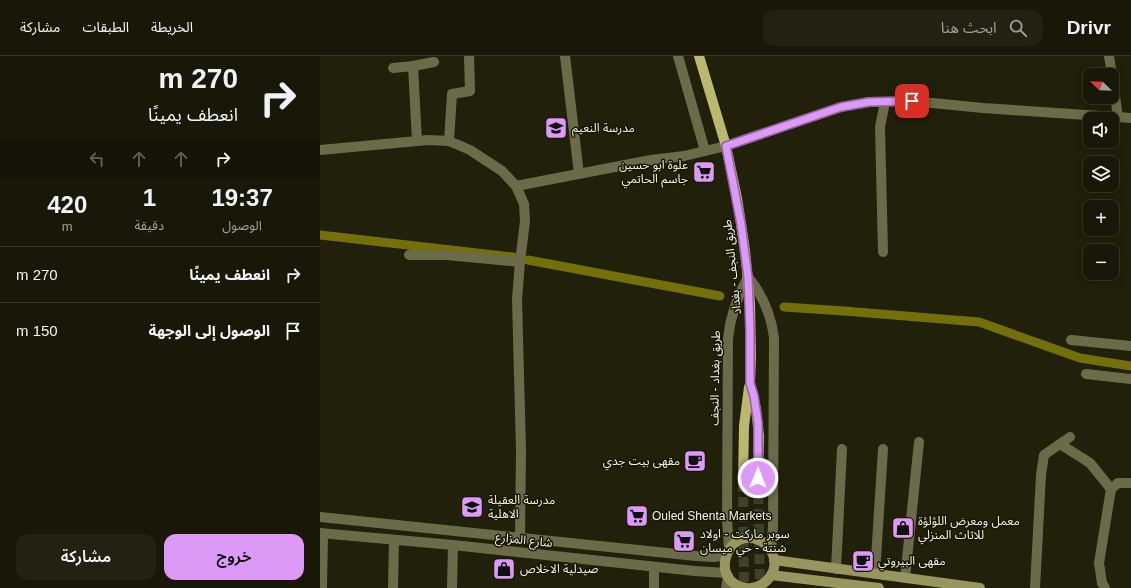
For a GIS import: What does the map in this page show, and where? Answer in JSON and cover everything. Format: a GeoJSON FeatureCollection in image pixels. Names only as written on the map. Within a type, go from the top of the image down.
{"type":"FeatureCollection","features":[{"type":"Feature","properties":{"kind":"main road","name":"طريق النجف - بغداد"},"geometry":{"type":"LineString","coordinates":[[699,56],[726,146],[741,224],[748,277],[750,383],[754,396],[758,423],[758,478]]}},
{"type":"Feature","properties":{"kind":"main road"},"geometry":{"type":"LineString","coordinates":[[743,482],[744,426],[750,383]]}},
{"type":"Feature","properties":{"kind":"main road"},"geometry":{"type":"LineString","coordinates":[[747,588],[735,584],[727,574],[724,564],[727,552],[738,541],[743,539],[753,538],[763,542],[772,555],[773,570],[769,581]]}},
{"type":"Feature","properties":{"kind":"main road"},"geometry":{"type":"LineString","coordinates":[[772,555],[836,568],[980,588]]}},
{"type":"Feature","properties":{"kind":"main road"},"geometry":{"type":"LineString","coordinates":[[751,588],[760,586],[769,581],[879,588]]}},
{"type":"Feature","properties":{"kind":"street"},"geometry":{"type":"LineString","coordinates":[[449,141],[452,94],[470,91],[469,56]]}},
{"type":"Feature","properties":{"kind":"street"},"geometry":{"type":"LineString","coordinates":[[565,56],[579,174]]}},
{"type":"Feature","properties":{"kind":"street"},"geometry":{"type":"LineString","coordinates":[[678,56],[704,151]]}},
{"type":"Feature","properties":{"kind":"street"},"geometry":{"type":"LineString","coordinates":[[1109,56],[1111,68]]}},
{"type":"Feature","properties":{"kind":"street"},"geometry":{"type":"LineString","coordinates":[[393,68],[434,62]]}},
{"type":"Feature","properties":{"kind":"street"},"geometry":{"type":"LineString","coordinates":[[413,66],[417,141]]}},
{"type":"Feature","properties":{"kind":"street"},"geometry":{"type":"LineString","coordinates":[[516,186],[651,160],[684,156],[726,146],[841,107],[869,102],[912,101],[983,108],[1083,115]]}},
{"type":"Feature","properties":{"kind":"street"},"geometry":{"type":"LineString","coordinates":[[883,252],[880,127],[885,102]]}},
{"type":"Feature","properties":{"kind":"street"},"geometry":{"type":"LineString","coordinates":[[1119,117],[1131,118]]}},
{"type":"Feature","properties":{"kind":"street"},"geometry":{"type":"LineString","coordinates":[[320,150],[428,140],[449,141],[470,150],[502,171],[516,186],[524,204],[525,221],[517,299],[521,450],[520,538]]}},
{"type":"Feature","properties":{"kind":"street"},"geometry":{"type":"LineString","coordinates":[[409,255],[447,255],[520,262]]}},
{"type":"Feature","properties":{"kind":"street"},"geometry":{"type":"LineString","coordinates":[[748,277],[755,285],[766,305],[772,322],[774,338],[772,555]]}},
{"type":"Feature","properties":{"kind":"street","name":"طريق بغداد - النجف"},"geometry":{"type":"LineString","coordinates":[[727,552],[728,339],[734,307],[740,291],[748,277]]}},
{"type":"Feature","properties":{"kind":"street"},"geometry":{"type":"LineString","coordinates":[[1071,340],[1131,346]]}},
{"type":"Feature","properties":{"kind":"street"},"geometry":{"type":"LineString","coordinates":[[1086,374],[1131,379]]}},
{"type":"Feature","properties":{"kind":"street"},"geometry":{"type":"LineString","coordinates":[[1035,588],[1041,475],[1044,455],[1070,437]]}},
{"type":"Feature","properties":{"kind":"street"},"geometry":{"type":"LineString","coordinates":[[905,578],[919,442]]}},
{"type":"Feature","properties":{"kind":"street"},"geometry":{"type":"LineString","coordinates":[[1060,444],[1090,463],[1110,490]]}},
{"type":"Feature","properties":{"kind":"street"},"geometry":{"type":"LineString","coordinates":[[836,568],[842,449]]}},
{"type":"Feature","properties":{"kind":"street"},"geometry":{"type":"LineString","coordinates":[[875,574],[883,450]]}},
{"type":"Feature","properties":{"kind":"street"},"geometry":{"type":"LineString","coordinates":[[1102,586],[1099,563],[1110,490],[1118,483],[1131,483]]}},
{"type":"Feature","properties":{"kind":"street","name":"شارع المزارع"},"geometry":{"type":"LineString","coordinates":[[320,517],[696,556],[713,557],[727,552]]}},
{"type":"Feature","properties":{"kind":"street"},"geometry":{"type":"LineString","coordinates":[[342,520],[346,526],[346,529],[342,535]]}},
{"type":"Feature","properties":{"kind":"street"},"geometry":{"type":"LineString","coordinates":[[366,537],[362,531],[364,524],[367,522]]}},
{"type":"Feature","properties":{"kind":"street"},"geometry":{"type":"LineString","coordinates":[[321,533],[322,588]]}},
{"type":"Feature","properties":{"kind":"street","name":"شارع المزارع"},"geometry":{"type":"LineString","coordinates":[[321,533],[453,545],[727,574]]}},
{"type":"Feature","properties":{"kind":"street"},"geometry":{"type":"LineString","coordinates":[[393,588],[394,540]]}},
{"type":"Feature","properties":{"kind":"street"},"geometry":{"type":"LineString","coordinates":[[452,588],[453,545]]}},
{"type":"Feature","properties":{"kind":"street"},"geometry":{"type":"LineString","coordinates":[[654,567],[654,588]]}},
{"type":"Feature","properties":{"kind":"street"},"geometry":{"type":"LineString","coordinates":[[726,588],[727,574]]}},
{"type":"Feature","properties":{"kind":"waterway"},"geometry":{"type":"LineString","coordinates":[[320,235],[513,257]]}},
{"type":"Feature","properties":{"kind":"waterway"},"geometry":{"type":"LineString","coordinates":[[528,260],[720,296]]}},
{"type":"Feature","properties":{"kind":"waterway"},"geometry":{"type":"LineString","coordinates":[[784,307],[979,322],[1080,358],[1131,366]]}},
{"type":"Feature","properties":{"kind":"tunnel"},"geometry":{"type":"LineString","coordinates":[[758,479],[760,588]]}},
{"type":"Feature","properties":{"kind":"tunnel"},"geometry":{"type":"LineString","coordinates":[[743,482],[744,588]]}},
{"type":"Feature","properties":{"kind":"place","name":"مدرسة النعيم"},"geometry":{"type":"Point","coordinates":[556,128]}},
{"type":"Feature","properties":{"kind":"place","name":"علوة ابو حسين جاسم الحاتمي"},"geometry":{"type":"Point","coordinates":[704,172]}},
{"type":"Feature","properties":{"kind":"place","name":"مقهى بيت جدي"},"geometry":{"type":"Point","coordinates":[695,461]}},
{"type":"Feature","properties":{"kind":"place","name":"مدرسة العقيلة الاهلية"},"geometry":{"type":"Point","coordinates":[472,507]}},
{"type":"Feature","properties":{"kind":"place","name":"Ouled Shenta Markets"},"geometry":{"type":"Point","coordinates":[637,516]}},
{"type":"Feature","properties":{"kind":"place","name":"معمل ومعرض اللؤلؤة للاثاث المنزلي"},"geometry":{"type":"Point","coordinates":[903,528]}},
{"type":"Feature","properties":{"kind":"place","name":"سوبر ماركت - اولاد شنتة - حي ميسان"},"geometry":{"type":"Point","coordinates":[684,541]}},
{"type":"Feature","properties":{"kind":"place","name":"مقهى البيروتي"},"geometry":{"type":"Point","coordinates":[863,561]}},
{"type":"Feature","properties":{"kind":"place","name":"صيدلية الاخلاص"},"geometry":{"type":"Point","coordinates":[504,569]}},
{"type":"Feature","properties":{"kind":"route"},"geometry":{"type":"LineString","coordinates":[[758,478],[758,423],[754,396],[750,383],[751,356],[748,277],[737,198],[726,146],[841,107],[869,102],[912,101]]}}]}
